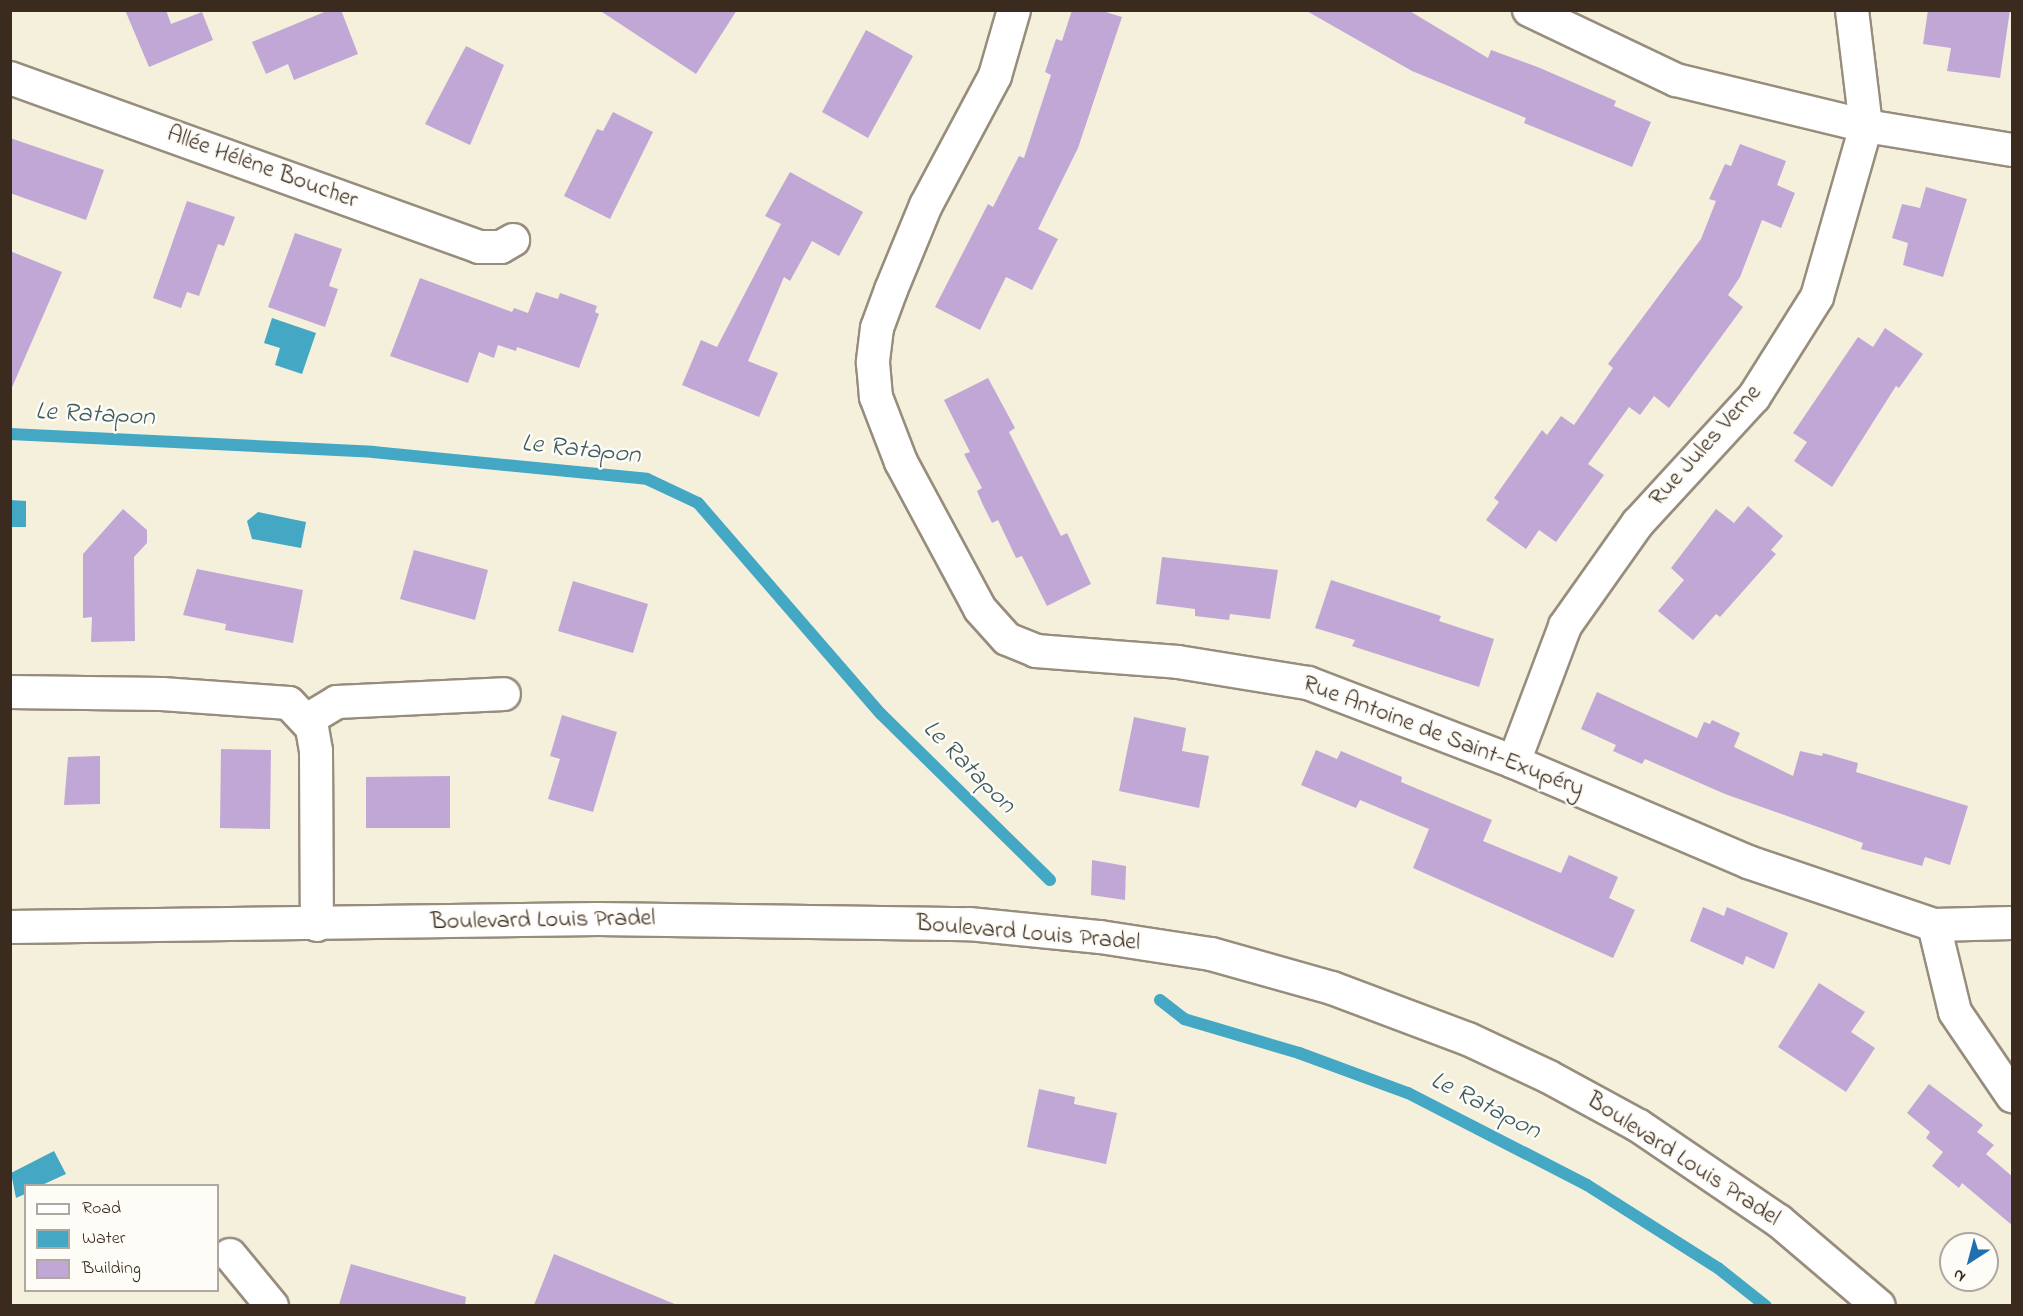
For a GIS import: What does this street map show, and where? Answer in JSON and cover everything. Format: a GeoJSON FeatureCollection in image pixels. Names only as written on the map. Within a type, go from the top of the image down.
{"type":"FeatureCollection","features":[{"type":"Feature","properties":{"kind":"street","name":"Rue Antoine de Saint-Exupéry"},"geometry":{"type":"LineString","coordinates":[[1014,10],[995,76],[926,205],[891,290],[877,328],[873,363],[876,397],[885,426],[980,609],[1007,639],[1036,651],[1178,662],[1308,683],[1514,762],[1748,862],[1934,925],[2013,923]]}},
{"type":"Feature","properties":{"kind":"street"},"geometry":{"type":"LineString","coordinates":[[1529,10],[1676,80],[1866,126],[2013,150]]}},
{"type":"Feature","properties":{"kind":"street","name":"Rue Jules Verne"},"geometry":{"type":"LineString","coordinates":[[1514,762],[1565,626],[1638,523],[1754,397],[1817,297],[1866,126],[1852,10]]}},
{"type":"Feature","properties":{"kind":"street","name":"Allée Hélène Boucher"},"geometry":{"type":"LineString","coordinates":[[10,78],[479,247],[501,247],[513,240]]}},
{"type":"Feature","properties":{"kind":"street"},"geometry":{"type":"LineString","coordinates":[[10,692],[162,694],[272,699],[289,703],[306,720],[316,751],[317,925]]}},
{"type":"Feature","properties":{"kind":"street"},"geometry":{"type":"LineString","coordinates":[[306,720],[337,702],[504,694]]}},
{"type":"Feature","properties":{"kind":"street","name":"Boulevard Louis Pradel"},"geometry":{"type":"LineString","coordinates":[[10,927],[317,925],[598,919],[969,924],[1100,937],[1211,954],[1332,988],[1468,1040],[1550,1077],[1639,1126],[1779,1221],[1879,1305]]}},
{"type":"Feature","properties":{"kind":"street"},"geometry":{"type":"LineString","coordinates":[[1934,925],[1955,1012],[2013,1096]]}},
{"type":"Feature","properties":{"kind":"street"},"geometry":{"type":"LineString","coordinates":[[230,1255],[272,1305]]}},
{"type":"Feature","properties":{"kind":"water"},"geometry":{"type":"Polygon","coordinates":[[[272,318],[316,333],[302,374],[275,365],[280,348],[264,343],[272,318]]]}},
{"type":"Feature","properties":{"kind":"water"},"geometry":{"type":"Polygon","coordinates":[[[11,500],[26,501],[26,527],[11,527],[11,500]]]}},
{"type":"Feature","properties":{"kind":"water"},"geometry":{"type":"Polygon","coordinates":[[[258,512],[306,522],[301,548],[252,539],[247,521],[258,512]]]}},
{"type":"Feature","properties":{"kind":"water"},"geometry":{"type":"Polygon","coordinates":[[[54,1151],[66,1174],[44,1184],[24,1184],[24,1194],[16,1198],[11,1173],[54,1151]]]}},
{"type":"Feature","properties":{"kind":"building"},"geometry":{"type":"Polygon","coordinates":[[[125,10],[166,10],[171,24],[202,12],[213,40],[149,67],[125,10]]]}},
{"type":"Feature","properties":{"kind":"building"},"geometry":{"type":"Polygon","coordinates":[[[329,10],[341,10],[358,54],[294,80],[288,64],[266,74],[252,42],[329,10]]]}},
{"type":"Feature","properties":{"kind":"building"},"geometry":{"type":"Polygon","coordinates":[[[599,10],[737,10],[696,74],[599,10]]]}},
{"type":"Feature","properties":{"kind":"building"},"geometry":{"type":"Polygon","coordinates":[[[1072,10],[1099,10],[1122,17],[1078,148],[1038,229],[1058,239],[1032,290],[1006,277],[980,330],[935,307],[988,204],[993,207],[1019,156],[1024,158],[1051,75],[1045,72],[1056,39],[1062,41],[1072,10]]]}},
{"type":"Feature","properties":{"kind":"building"},"geometry":{"type":"Polygon","coordinates":[[[1305,10],[1408,10],[1488,58],[1491,50],[1540,68],[1616,101],[1614,106],[1651,122],[1632,167],[1524,123],[1526,118],[1412,71],[1305,10]]]}},
{"type":"Feature","properties":{"kind":"building"},"geometry":{"type":"Polygon","coordinates":[[[1928,10],[2010,10],[2000,78],[1947,71],[1951,48],[1923,44],[1928,10]]]}},
{"type":"Feature","properties":{"kind":"building"},"geometry":{"type":"Polygon","coordinates":[[[866,30],[913,56],[868,138],[822,112],[866,30]]]}},
{"type":"Feature","properties":{"kind":"building"},"geometry":{"type":"Polygon","coordinates":[[[466,46],[504,65],[470,145],[425,124],[466,46]]]}},
{"type":"Feature","properties":{"kind":"building"},"geometry":{"type":"Polygon","coordinates":[[[613,112],[653,132],[610,219],[564,196],[597,129],[603,131],[613,112]]]}},
{"type":"Feature","properties":{"kind":"building"},"geometry":{"type":"Polygon","coordinates":[[[10,138],[104,170],[86,220],[10,193],[10,138]]]}},
{"type":"Feature","properties":{"kind":"building"},"geometry":{"type":"Polygon","coordinates":[[[1740,144],[1786,161],[1777,185],[1795,193],[1781,228],[1762,220],[1740,277],[1728,295],[1743,307],[1669,408],[1654,396],[1640,415],[1629,407],[1588,464],[1604,475],[1556,542],[1539,530],[1526,549],[1486,520],[1499,502],[1494,498],[1542,430],[1547,435],[1561,416],[1574,425],[1613,368],[1608,364],[1701,239],[1716,201],[1709,199],[1725,164],[1731,166],[1740,144]]]}},
{"type":"Feature","properties":{"kind":"building"},"geometry":{"type":"Polygon","coordinates":[[[790,172],[863,212],[839,256],[812,241],[790,281],[784,277],[748,361],[778,373],[759,417],[682,385],[701,340],[717,347],[781,224],[765,216],[790,172]]]}},
{"type":"Feature","properties":{"kind":"building"},"geometry":{"type":"Polygon","coordinates":[[[1926,187],[1967,199],[1943,277],[1903,265],[1908,243],[1892,238],[1902,204],[1920,208],[1926,187]]]}},
{"type":"Feature","properties":{"kind":"building"},"geometry":{"type":"Polygon","coordinates":[[[187,201],[235,217],[224,246],[218,244],[199,296],[187,292],[181,308],[153,298],[187,201]]]}},
{"type":"Feature","properties":{"kind":"building"},"geometry":{"type":"Polygon","coordinates":[[[295,233],[342,249],[329,286],[338,289],[325,327],[268,307],[295,233]]]}},
{"type":"Feature","properties":{"kind":"building"},"geometry":{"type":"Polygon","coordinates":[[[10,251],[62,272],[10,392],[10,251]]]}},
{"type":"Feature","properties":{"kind":"building"},"geometry":{"type":"Polygon","coordinates":[[[420,278],[512,312],[514,308],[528,313],[536,292],[558,299],[560,293],[597,306],[595,312],[599,314],[579,368],[517,347],[516,351],[498,345],[494,358],[479,352],[468,383],[390,356],[420,278]]]}},
{"type":"Feature","properties":{"kind":"building"},"geometry":{"type":"Polygon","coordinates":[[[1885,328],[1923,354],[1899,388],[1896,386],[1832,487],[1794,461],[1807,442],[1793,433],[1858,337],[1873,347],[1885,328]]]}},
{"type":"Feature","properties":{"kind":"building"},"geometry":{"type":"Polygon","coordinates":[[[988,378],[1015,428],[1009,432],[1061,536],[1067,533],[1091,584],[1047,606],[1022,556],[1016,558],[998,520],[992,523],[983,505],[977,491],[982,488],[964,454],[970,452],[944,400],[988,378]]]}},
{"type":"Feature","properties":{"kind":"building"},"geometry":{"type":"Polygon","coordinates":[[[1748,506],[1783,536],[1771,550],[1776,554],[1720,617],[1716,614],[1693,640],[1658,611],[1684,580],[1671,568],[1716,509],[1734,523],[1748,506]]]}},
{"type":"Feature","properties":{"kind":"building"},"geometry":{"type":"Polygon","coordinates":[[[123,509],[147,530],[147,543],[134,557],[135,641],[91,642],[92,617],[83,618],[83,554],[123,509]]]}},
{"type":"Feature","properties":{"kind":"building"},"geometry":{"type":"Polygon","coordinates":[[[414,550],[488,570],[475,620],[400,599],[414,550]]]}},
{"type":"Feature","properties":{"kind":"building"},"geometry":{"type":"Polygon","coordinates":[[[1162,557],[1278,570],[1270,619],[1230,614],[1229,620],[1195,616],[1195,609],[1156,604],[1162,557]]]}},
{"type":"Feature","properties":{"kind":"building"},"geometry":{"type":"Polygon","coordinates":[[[197,569],[303,590],[293,643],[225,630],[226,624],[183,615],[197,569]]]}},
{"type":"Feature","properties":{"kind":"building"},"geometry":{"type":"Polygon","coordinates":[[[1331,580],[1441,616],[1439,621],[1494,639],[1479,687],[1352,646],[1355,640],[1315,628],[1331,580]]]}},
{"type":"Feature","properties":{"kind":"building"},"geometry":{"type":"Polygon","coordinates":[[[573,581],[648,604],[633,653],[558,631],[573,581]]]}},
{"type":"Feature","properties":{"kind":"building"},"geometry":{"type":"Polygon","coordinates":[[[1597,692],[1697,738],[1704,722],[1710,724],[1712,720],[1740,733],[1734,747],[1793,776],[1800,751],[1822,756],[1823,753],[1858,763],[1856,772],[1968,806],[1950,865],[1925,857],[1922,866],[1861,849],[1863,843],[1725,794],[1645,759],[1642,764],[1613,751],[1616,745],[1581,729],[1597,692]]]}},
{"type":"Feature","properties":{"kind":"building"},"geometry":{"type":"Polygon","coordinates":[[[562,715],[617,732],[593,812],[548,799],[560,759],[550,756],[562,715]]]}},
{"type":"Feature","properties":{"kind":"building"},"geometry":{"type":"Polygon","coordinates":[[[1134,717],[1186,728],[1182,751],[1209,756],[1199,808],[1119,791],[1134,717]]]}},
{"type":"Feature","properties":{"kind":"building"},"geometry":{"type":"Polygon","coordinates":[[[221,749],[271,750],[270,829],[220,828],[221,749]]]}},
{"type":"Feature","properties":{"kind":"building"},"geometry":{"type":"Polygon","coordinates":[[[1316,750],[1337,759],[1341,751],[1402,777],[1401,782],[1492,820],[1483,841],[1561,873],[1569,855],[1618,877],[1609,898],[1635,910],[1613,958],[1413,868],[1429,829],[1360,800],[1356,808],[1301,785],[1316,750]]]}},
{"type":"Feature","properties":{"kind":"building"},"geometry":{"type":"Polygon","coordinates":[[[100,756],[100,804],[64,805],[68,757],[100,756]]]}},
{"type":"Feature","properties":{"kind":"building"},"geometry":{"type":"Polygon","coordinates":[[[450,776],[450,828],[366,828],[366,777],[450,776]]]}},
{"type":"Feature","properties":{"kind":"building"},"geometry":{"type":"Polygon","coordinates":[[[1092,860],[1126,866],[1125,900],[1091,895],[1092,860]]]}},
{"type":"Feature","properties":{"kind":"building"},"geometry":{"type":"Polygon","coordinates":[[[1703,907],[1724,916],[1727,907],[1788,933],[1774,969],[1746,956],[1743,965],[1690,941],[1703,907]]]}},
{"type":"Feature","properties":{"kind":"building"},"geometry":{"type":"Polygon","coordinates":[[[1819,983],[1865,1012],[1851,1032],[1875,1048],[1846,1092],[1778,1047],[1819,983]]]}},
{"type":"Feature","properties":{"kind":"building"},"geometry":{"type":"Polygon","coordinates":[[[1929,1084],[1983,1125],[1977,1132],[1994,1145],[1986,1154],[2013,1177],[2013,1226],[1962,1183],[1959,1188],[1932,1166],[1943,1152],[1926,1138],[1930,1132],[1907,1113],[1929,1084]]]}},
{"type":"Feature","properties":{"kind":"building"},"geometry":{"type":"Polygon","coordinates":[[[1039,1089],[1075,1097],[1074,1104],[1117,1113],[1106,1164],[1027,1147],[1039,1089]]]}},
{"type":"Feature","properties":{"kind":"building"},"geometry":{"type":"Polygon","coordinates":[[[554,1254],[677,1305],[534,1305],[554,1254]]]}},
{"type":"Feature","properties":{"kind":"building"},"geometry":{"type":"Polygon","coordinates":[[[351,1264],[466,1297],[465,1305],[339,1305],[351,1264]]]}},
{"type":"Feature","properties":{"kind":"waterway","name":"Le Ratapon"},"geometry":{"type":"LineString","coordinates":[[10,434],[373,452],[647,479],[698,503],[881,714],[1050,880]]}},
{"type":"Feature","properties":{"kind":"waterway","name":"Le Ratapon"},"geometry":{"type":"LineString","coordinates":[[1160,1000],[1184,1019],[1299,1053],[1408,1093],[1587,1185],[1718,1268],[1766,1306]]}}]}
